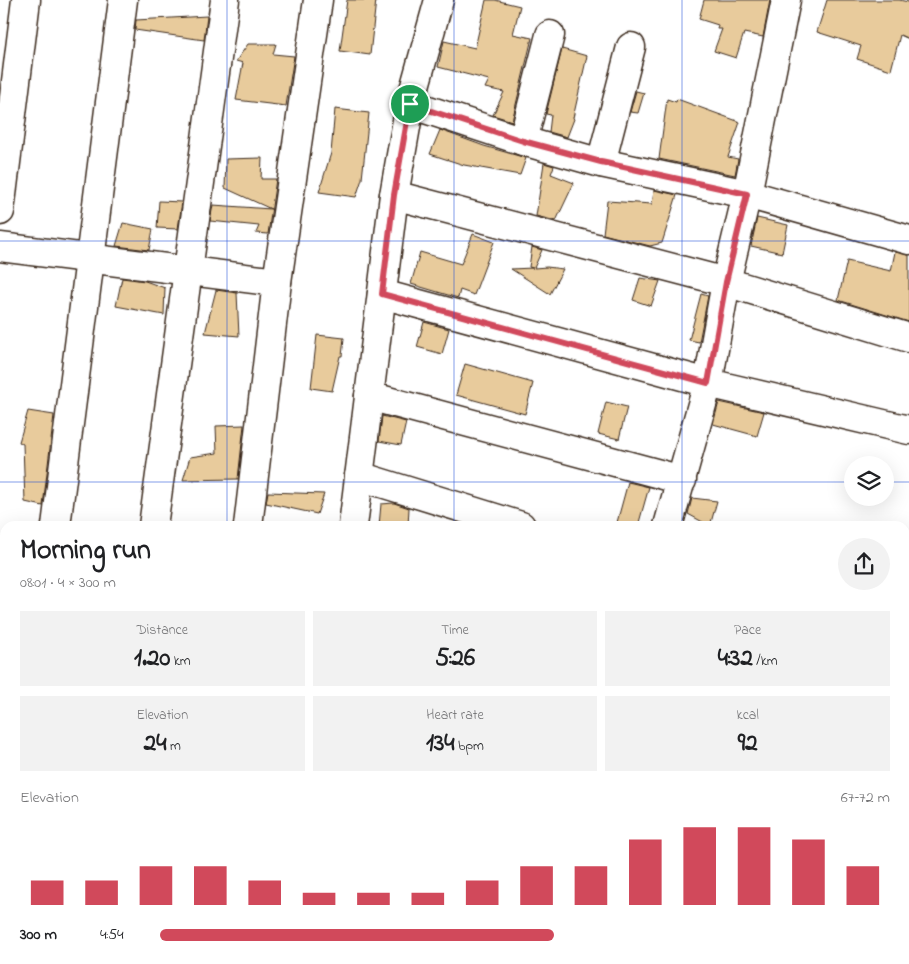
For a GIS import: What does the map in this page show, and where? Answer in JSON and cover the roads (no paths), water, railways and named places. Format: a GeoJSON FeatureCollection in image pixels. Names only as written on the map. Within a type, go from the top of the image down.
{"type":"FeatureCollection","features":[{"type":"Feature","properties":{"kind":"street"},"geometry":{"type":"LineString","coordinates":[[0,211],[26,0]]}},
{"type":"Feature","properties":{"kind":"street"},"geometry":{"type":"LineString","coordinates":[[57,521],[123,0]]}},
{"type":"Feature","properties":{"kind":"street"},"geometry":{"type":"LineString","coordinates":[[154,521],[225,0]]}},
{"type":"Feature","properties":{"kind":"street"},"geometry":{"type":"LineString","coordinates":[[249,521],[277,282],[318,0]]}},
{"type":"Feature","properties":{"kind":"street"},"geometry":{"type":"LineString","coordinates":[[354,521],[394,195],[410,104],[439,0]]}},
{"type":"Feature","properties":{"kind":"street"},"geometry":{"type":"LineString","coordinates":[[670,521],[708,383],[726,282],[747,194],[786,0]]}},
{"type":"Feature","properties":{"kind":"street"},"geometry":{"type":"LineString","coordinates":[[523,141],[550,35]]}},
{"type":"Feature","properties":{"kind":"street"},"geometry":{"type":"LineString","coordinates":[[601,162],[632,47]]}},
{"type":"Feature","properties":{"kind":"street"},"geometry":{"type":"LineString","coordinates":[[410,104],[523,141],[601,162],[747,194],[909,240]]}},
{"type":"Feature","properties":{"kind":"street"},"geometry":{"type":"LineString","coordinates":[[394,195],[726,282],[909,338]]}},
{"type":"Feature","properties":{"kind":"street"},"geometry":{"type":"LineString","coordinates":[[0,247],[277,282]]}},
{"type":"Feature","properties":{"kind":"street"},"geometry":{"type":"LineString","coordinates":[[382,294],[708,383],[909,430]]}},
{"type":"Feature","properties":{"kind":"street"},"geometry":{"type":"LineString","coordinates":[[369,396],[682,480]]}},
{"type":"Feature","properties":{"kind":"street"},"geometry":{"type":"LineString","coordinates":[[359,476],[506,521]]}}]}
